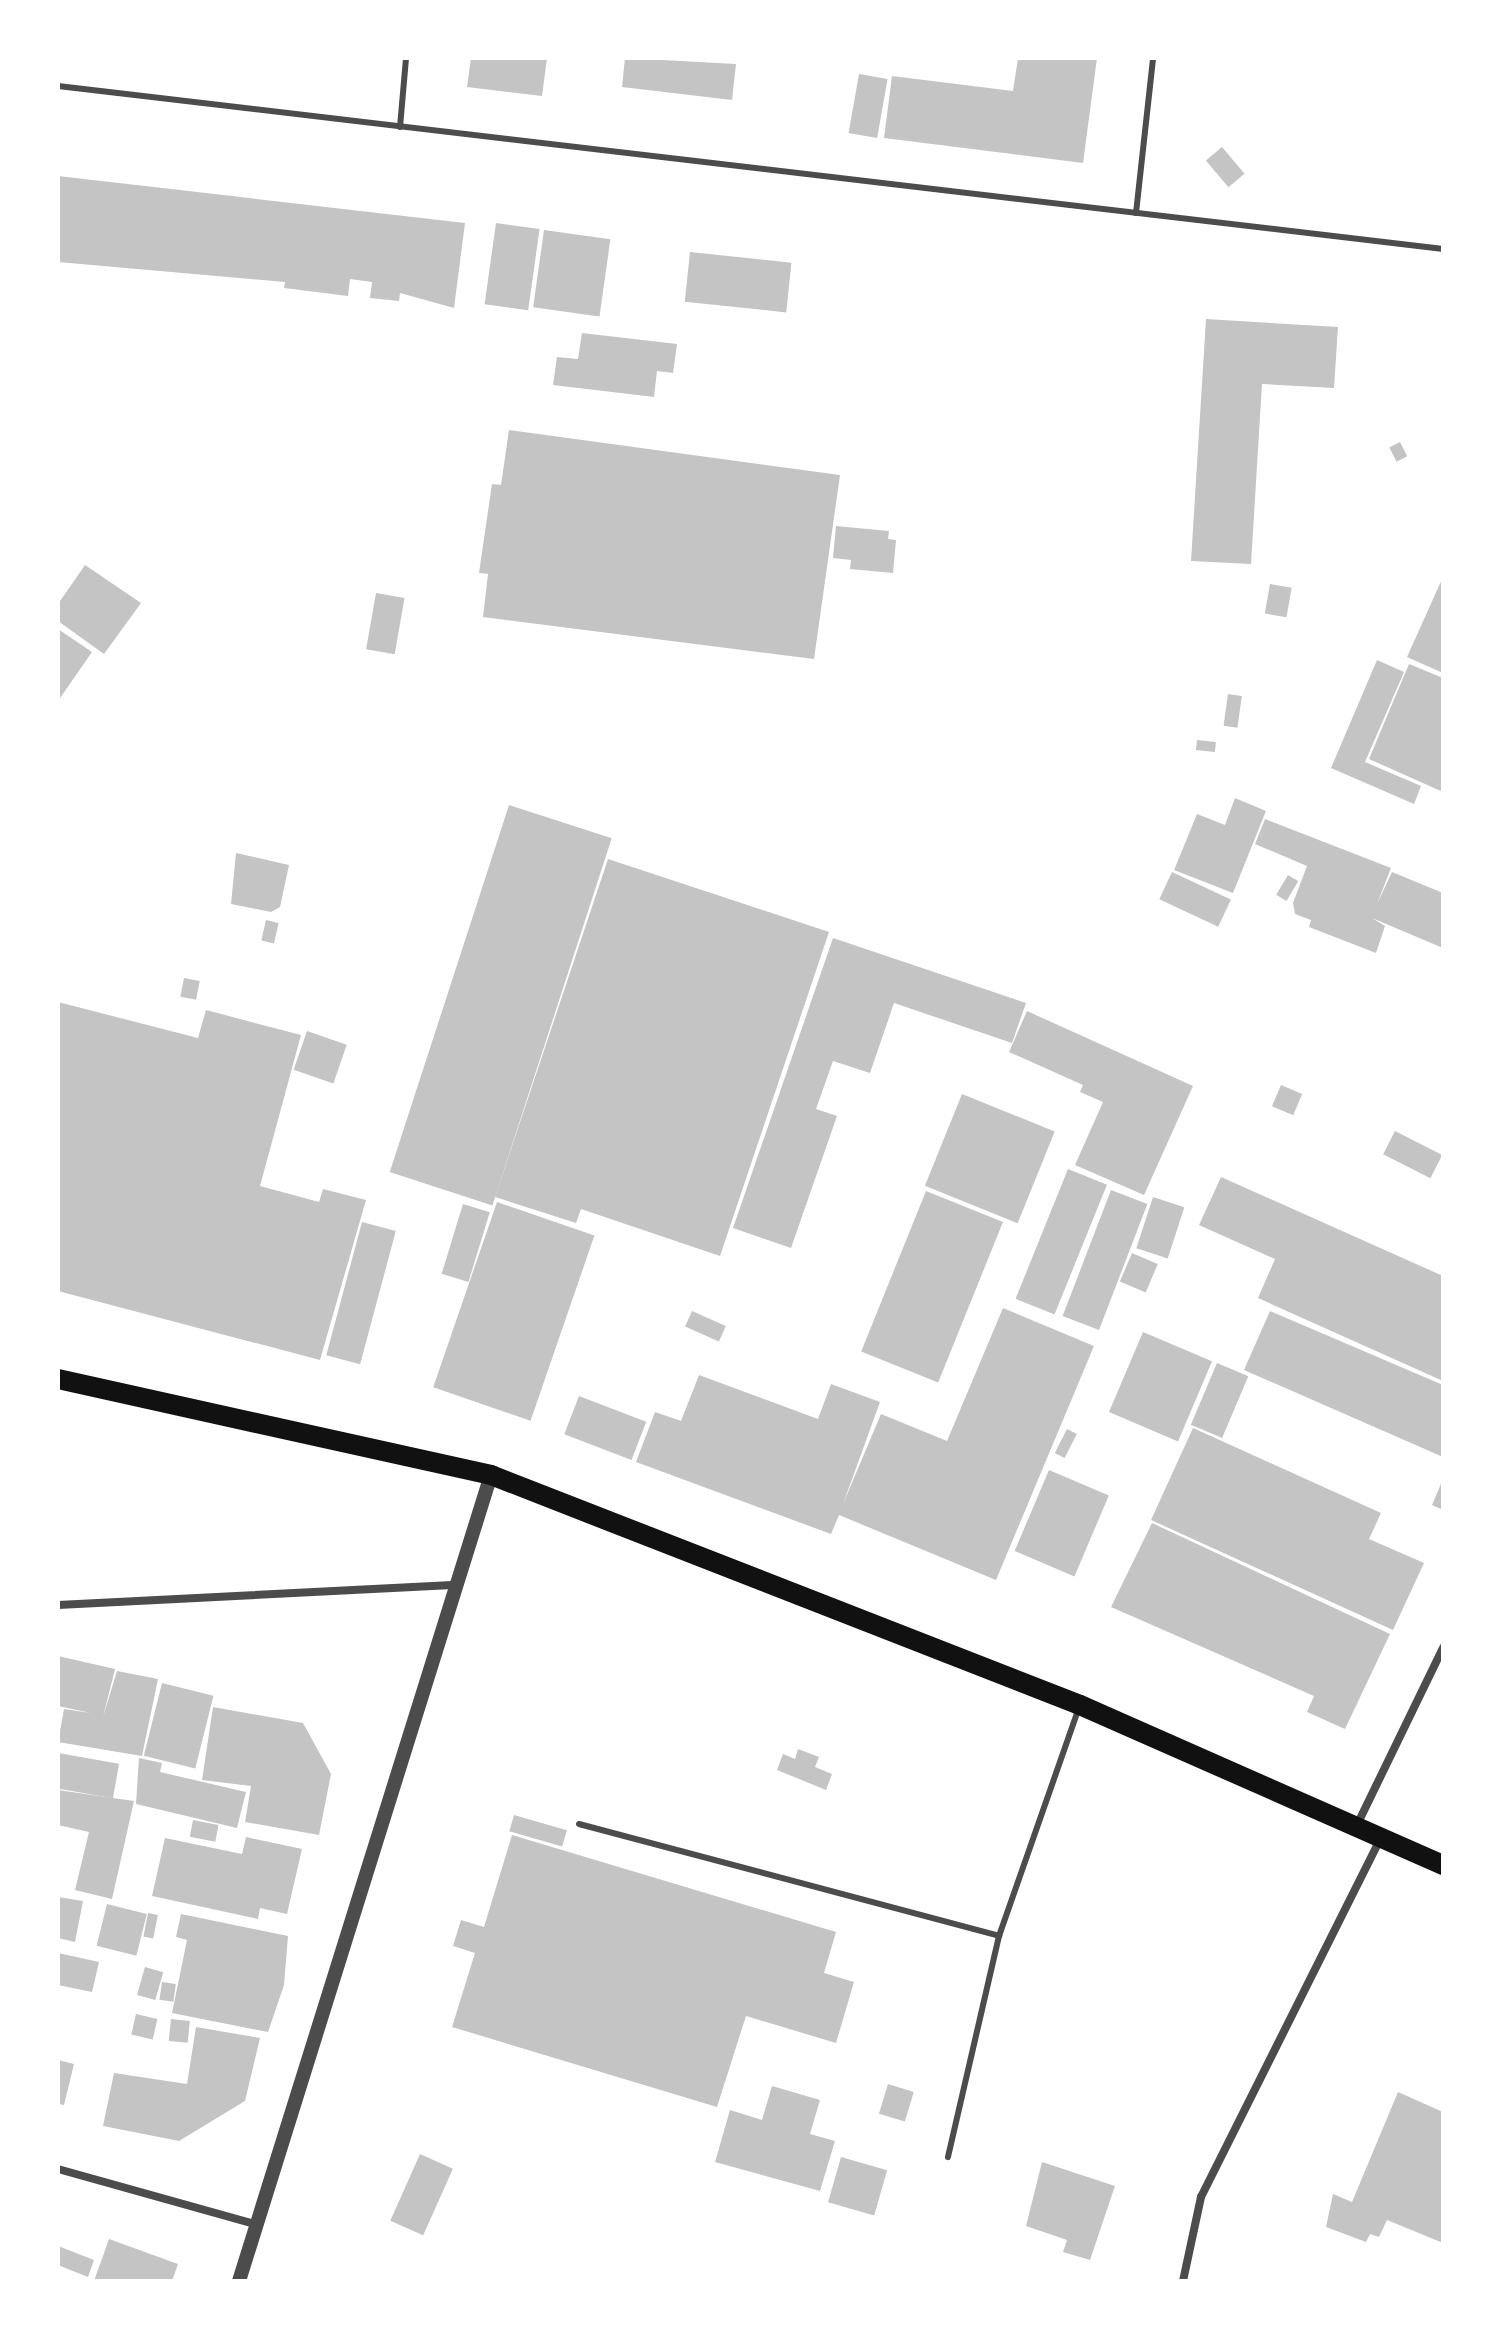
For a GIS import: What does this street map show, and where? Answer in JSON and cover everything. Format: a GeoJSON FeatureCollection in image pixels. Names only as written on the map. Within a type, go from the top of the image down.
{"type":"FeatureCollection","features":[{"type":"Feature","properties":{"kind":"main road"},"geometry":{"type":"LineString","coordinates":[[58,1379],[491,1475],[1080,1705],[1443,1865]]}},
{"type":"Feature","properties":{"kind":"street"},"geometry":{"type":"LineString","coordinates":[[239,2281],[491,1475]]}},
{"type":"Feature","properties":{"kind":"street"},"geometry":{"type":"LineString","coordinates":[[58,1605],[457,1585]]}},
{"type":"Feature","properties":{"kind":"street"},"geometry":{"type":"LineString","coordinates":[[1357,1825],[1443,1648]]}},
{"type":"Feature","properties":{"kind":"street"},"geometry":{"type":"LineString","coordinates":[[1181,2280],[1201,2197],[1382,1836]]}},
{"type":"Feature","properties":{"kind":"street"},"geometry":{"type":"LineString","coordinates":[[58,2169],[259,2225]]}},
{"type":"Feature","properties":{"kind":"lane"},"geometry":{"type":"LineString","coordinates":[[400,127],[406,58]]}},
{"type":"Feature","properties":{"kind":"lane"},"geometry":{"type":"LineString","coordinates":[[1136,213],[1153,58]]}},
{"type":"Feature","properties":{"kind":"lane"},"geometry":{"type":"LineString","coordinates":[[58,86],[1443,249]]}},
{"type":"Feature","properties":{"kind":"lane"},"geometry":{"type":"LineString","coordinates":[[948,2157],[999,1936],[1080,1705]]}},
{"type":"Feature","properties":{"kind":"lane"},"geometry":{"type":"LineString","coordinates":[[579,1824],[999,1936]]}},
{"type":"Feature","properties":{"kind":"building"},"geometry":{"type":"Polygon","coordinates":[[[471,58],[547,58],[542,96],[467,87],[471,58]]]}},
{"type":"Feature","properties":{"kind":"building"},"geometry":{"type":"Polygon","coordinates":[[[625,58],[736,64],[732,100],[622,87],[625,58]]]}},
{"type":"Feature","properties":{"kind":"building"},"geometry":{"type":"Polygon","coordinates":[[[1018,58],[1097,58],[1083,163],[884,138],[892,76],[1013,91],[1018,58]]]}},
{"type":"Feature","properties":{"kind":"building"},"geometry":{"type":"Polygon","coordinates":[[[859,74],[888,79],[877,138],[849,133],[859,74]]]}},
{"type":"Feature","properties":{"kind":"building"},"geometry":{"type":"Polygon","coordinates":[[[1222,147],[1244,174],[1228,187],[1206,160],[1222,147]]]}},
{"type":"Feature","properties":{"kind":"building"},"geometry":{"type":"Polygon","coordinates":[[[58,176],[465,223],[454,308],[400,293],[399,301],[370,298],[372,282],[350,279],[348,296],[284,288],[285,282],[58,262],[58,176]]]}},
{"type":"Feature","properties":{"kind":"building"},"geometry":{"type":"Polygon","coordinates":[[[496,223],[540,229],[528,310],[485,304],[496,223]]]}},
{"type":"Feature","properties":{"kind":"building"},"geometry":{"type":"Polygon","coordinates":[[[544,230],[610,239],[599,317],[533,307],[544,230]]]}},
{"type":"Feature","properties":{"kind":"building"},"geometry":{"type":"Polygon","coordinates":[[[690,252],[791,263],[786,312],[685,302],[690,252]]]}},
{"type":"Feature","properties":{"kind":"building"},"geometry":{"type":"Polygon","coordinates":[[[1206,319],[1338,327],[1334,388],[1262,384],[1251,564],[1191,561],[1206,319]]]}},
{"type":"Feature","properties":{"kind":"building"},"geometry":{"type":"Polygon","coordinates":[[[582,333],[677,344],[673,373],[657,371],[654,397],[553,385],[557,357],[578,359],[582,333]]]}},
{"type":"Feature","properties":{"kind":"building"},"geometry":{"type":"Polygon","coordinates":[[[509,430],[840,475],[814,659],[483,617],[488,574],[479,573],[492,484],[501,485],[509,430]]]}},
{"type":"Feature","properties":{"kind":"building"},"geometry":{"type":"Polygon","coordinates":[[[1400,442],[1407,456],[1397,462],[1389,447],[1400,442]]]}},
{"type":"Feature","properties":{"kind":"building"},"geometry":{"type":"Polygon","coordinates":[[[836,526],[889,531],[888,539],[896,540],[893,573],[850,569],[851,560],[833,558],[836,526]]]}},
{"type":"Feature","properties":{"kind":"building"},"geometry":{"type":"Polygon","coordinates":[[[85,565],[141,603],[104,654],[58,621],[58,604],[85,565]]]}},
{"type":"Feature","properties":{"kind":"building"},"geometry":{"type":"Polygon","coordinates":[[[1443,577],[1443,673],[1407,657],[1443,577]]]}},
{"type":"Feature","properties":{"kind":"building"},"geometry":{"type":"Polygon","coordinates":[[[1270,584],[1292,588],[1286,617],[1265,614],[1270,584]]]}},
{"type":"Feature","properties":{"kind":"building"},"geometry":{"type":"Polygon","coordinates":[[[376,593],[405,598],[395,654],[366,649],[376,593]]]}},
{"type":"Feature","properties":{"kind":"building"},"geometry":{"type":"Polygon","coordinates":[[[58,629],[92,652],[58,701],[58,629]]]}},
{"type":"Feature","properties":{"kind":"building"},"geometry":{"type":"Polygon","coordinates":[[[1377,660],[1404,672],[1365,762],[1421,786],[1414,804],[1331,768],[1377,660]]]}},
{"type":"Feature","properties":{"kind":"building"},"geometry":{"type":"Polygon","coordinates":[[[1409,664],[1443,678],[1443,792],[1369,759],[1409,664]]]}},
{"type":"Feature","properties":{"kind":"building"},"geometry":{"type":"Polygon","coordinates":[[[1228,694],[1242,696],[1237,728],[1224,726],[1228,694]]]}},
{"type":"Feature","properties":{"kind":"building"},"geometry":{"type":"Polygon","coordinates":[[[1197,740],[1216,742],[1215,752],[1196,750],[1197,740]]]}},
{"type":"Feature","properties":{"kind":"building"},"geometry":{"type":"Polygon","coordinates":[[[1235,798],[1266,811],[1233,893],[1174,870],[1197,814],[1225,825],[1235,798]]]}},
{"type":"Feature","properties":{"kind":"building"},"geometry":{"type":"Polygon","coordinates":[[[509,805],[612,838],[492,1205],[390,1172],[509,805]]]}},
{"type":"Feature","properties":{"kind":"building"},"geometry":{"type":"Polygon","coordinates":[[[1265,819],[1391,868],[1377,904],[1392,872],[1443,893],[1443,948],[1372,918],[1385,926],[1376,953],[1309,927],[1311,920],[1295,914],[1293,903],[1307,866],[1255,844],[1265,819]]]}},
{"type":"Feature","properties":{"kind":"building"},"geometry":{"type":"Polygon","coordinates":[[[236,853],[289,865],[280,907],[271,912],[231,904],[236,853]]]}},
{"type":"Feature","properties":{"kind":"building"},"geometry":{"type":"Polygon","coordinates":[[[608,859],[829,932],[720,1256],[581,1209],[576,1223],[495,1197],[608,859]]]}},
{"type":"Feature","properties":{"kind":"building"},"geometry":{"type":"Polygon","coordinates":[[[1172,872],[1231,899],[1218,927],[1159,899],[1172,872]]]}},
{"type":"Feature","properties":{"kind":"building"},"geometry":{"type":"Polygon","coordinates":[[[1288,875],[1298,881],[1286,901],[1276,895],[1288,875]]]}},
{"type":"Feature","properties":{"kind":"building"},"geometry":{"type":"Polygon","coordinates":[[[266,920],[279,923],[274,943],[261,940],[266,920]]]}},
{"type":"Feature","properties":{"kind":"building"},"geometry":{"type":"Polygon","coordinates":[[[833,938],[1026,1003],[1012,1043],[894,1003],[870,1073],[833,1061],[816,1109],[837,1116],[791,1248],[733,1228],[833,938]]]}},
{"type":"Feature","properties":{"kind":"building"},"geometry":{"type":"Polygon","coordinates":[[[184,978],[200,981],[196,1000],[180,997],[184,978]]]}},
{"type":"Feature","properties":{"kind":"building"},"geometry":{"type":"Polygon","coordinates":[[[58,1002],[198,1038],[206,1010],[301,1035],[260,1186],[319,1202],[323,1189],[366,1200],[320,1360],[58,1291],[58,1002]]]}},
{"type":"Feature","properties":{"kind":"building"},"geometry":{"type":"Polygon","coordinates":[[[1027,1011],[1193,1086],[1144,1195],[1075,1165],[1103,1102],[1080,1092],[1083,1085],[1009,1052],[1027,1011]]]}},
{"type":"Feature","properties":{"kind":"building"},"geometry":{"type":"Polygon","coordinates":[[[307,1031],[347,1045],[333,1083],[294,1070],[307,1031]]]}},
{"type":"Feature","properties":{"kind":"building"},"geometry":{"type":"Polygon","coordinates":[[[1281,1085],[1302,1094],[1293,1115],[1272,1106],[1281,1085]]]}},
{"type":"Feature","properties":{"kind":"building"},"geometry":{"type":"Polygon","coordinates":[[[962,1094],[1055,1131],[1018,1223],[925,1186],[962,1094]]]}},
{"type":"Feature","properties":{"kind":"building"},"geometry":{"type":"Polygon","coordinates":[[[1395,1131],[1442,1155],[1430,1178],[1383,1154],[1395,1131]]]}},
{"type":"Feature","properties":{"kind":"building"},"geometry":{"type":"Polygon","coordinates":[[[1068,1169],[1107,1185],[1054,1315],[1016,1299],[1068,1169]]]}},
{"type":"Feature","properties":{"kind":"building"},"geometry":{"type":"Polygon","coordinates":[[[1221,1177],[1443,1276],[1443,1381],[1258,1298],[1275,1259],[1199,1225],[1221,1177]]]}},
{"type":"Feature","properties":{"kind":"building"},"geometry":{"type":"Polygon","coordinates":[[[1111,1190],[1147,1204],[1099,1330],[1063,1316],[1111,1190]]]}},
{"type":"Feature","properties":{"kind":"building"},"geometry":{"type":"Polygon","coordinates":[[[926,1191],[1003,1222],[938,1382],[861,1351],[926,1191]]]}},
{"type":"Feature","properties":{"kind":"building"},"geometry":{"type":"Polygon","coordinates":[[[1153,1197],[1184,1207],[1168,1259],[1136,1248],[1153,1197]]]}},
{"type":"Feature","properties":{"kind":"building"},"geometry":{"type":"Polygon","coordinates":[[[497,1202],[594,1236],[531,1421],[433,1387],[497,1202]]]}},
{"type":"Feature","properties":{"kind":"building"},"geometry":{"type":"Polygon","coordinates":[[[463,1204],[490,1212],[468,1282],[442,1274],[463,1204]]]}},
{"type":"Feature","properties":{"kind":"building"},"geometry":{"type":"Polygon","coordinates":[[[362,1222],[396,1231],[360,1364],[326,1355],[362,1222]]]}},
{"type":"Feature","properties":{"kind":"building"},"geometry":{"type":"Polygon","coordinates":[[[1132,1253],[1158,1264],[1146,1292],[1120,1282],[1132,1253]]]}},
{"type":"Feature","properties":{"kind":"building"},"geometry":{"type":"Polygon","coordinates":[[[1003,1308],[1094,1346],[996,1580],[839,1515],[831,1534],[636,1462],[655,1412],[681,1421],[699,1375],[818,1419],[831,1384],[880,1402],[843,1504],[881,1414],[947,1441],[1003,1308]]]}},
{"type":"Feature","properties":{"kind":"building"},"geometry":{"type":"Polygon","coordinates":[[[692,1311],[726,1326],[719,1342],[685,1327],[692,1311]]]}},
{"type":"Feature","properties":{"kind":"building"},"geometry":{"type":"Polygon","coordinates":[[[1270,1311],[1443,1385],[1443,1457],[1244,1370],[1270,1311]]]}},
{"type":"Feature","properties":{"kind":"building"},"geometry":{"type":"Polygon","coordinates":[[[1143,1332],[1212,1361],[1178,1441],[1109,1412],[1143,1332]]]}},
{"type":"Feature","properties":{"kind":"building"},"geometry":{"type":"Polygon","coordinates":[[[1217,1363],[1248,1376],[1222,1438],[1191,1425],[1217,1363]]]}},
{"type":"Feature","properties":{"kind":"building"},"geometry":{"type":"Polygon","coordinates":[[[579,1396],[646,1422],[632,1460],[564,1434],[579,1396]]]}},
{"type":"Feature","properties":{"kind":"building"},"geometry":{"type":"Polygon","coordinates":[[[1193,1428],[1381,1513],[1369,1539],[1424,1563],[1393,1630],[1151,1520],[1193,1428]]]}},
{"type":"Feature","properties":{"kind":"building"},"geometry":{"type":"Polygon","coordinates":[[[1067,1429],[1077,1434],[1065,1458],[1055,1453],[1067,1429]]]}},
{"type":"Feature","properties":{"kind":"building"},"geometry":{"type":"Polygon","coordinates":[[[1049,1470],[1109,1495],[1074,1576],[1015,1551],[1049,1470]]]}},
{"type":"Feature","properties":{"kind":"building"},"geometry":{"type":"Polygon","coordinates":[[[1443,1479],[1443,1510],[1432,1505],[1443,1479]]]}},
{"type":"Feature","properties":{"kind":"building"},"geometry":{"type":"Polygon","coordinates":[[[1152,1523],[1390,1634],[1345,1729],[1307,1712],[1314,1696],[1111,1607],[1152,1523]]]}},
{"type":"Feature","properties":{"kind":"building"},"geometry":{"type":"Polygon","coordinates":[[[58,1656],[115,1669],[103,1717],[117,1671],[158,1679],[142,1756],[58,1742],[64,1709],[91,1713],[58,1706],[58,1656]]]}},
{"type":"Feature","properties":{"kind":"building"},"geometry":{"type":"Polygon","coordinates":[[[162,1683],[213,1696],[195,1769],[144,1756],[162,1683]]]}},
{"type":"Feature","properties":{"kind":"building"},"geometry":{"type":"Polygon","coordinates":[[[213,1707],[303,1723],[331,1774],[319,1835],[245,1822],[251,1786],[202,1780],[213,1707]]]}},
{"type":"Feature","properties":{"kind":"building"},"geometry":{"type":"Polygon","coordinates":[[[798,1749],[819,1757],[815,1767],[832,1774],[826,1790],[777,1770],[783,1754],[795,1759],[798,1749]]]}},
{"type":"Feature","properties":{"kind":"building"},"geometry":{"type":"Polygon","coordinates":[[[58,1753],[119,1764],[113,1798],[58,1789],[58,1753]]]}},
{"type":"Feature","properties":{"kind":"building"},"geometry":{"type":"Polygon","coordinates":[[[139,1758],[162,1763],[160,1772],[246,1792],[237,1828],[136,1804],[139,1758]]]}},
{"type":"Feature","properties":{"kind":"building"},"geometry":{"type":"Polygon","coordinates":[[[58,1790],[134,1801],[112,1899],[75,1890],[89,1832],[58,1825],[58,1790]]]}},
{"type":"Feature","properties":{"kind":"building"},"geometry":{"type":"Polygon","coordinates":[[[514,1815],[567,1830],[562,1847],[509,1831],[514,1815]]]}},
{"type":"Feature","properties":{"kind":"building"},"geometry":{"type":"Polygon","coordinates":[[[193,1820],[219,1825],[215,1842],[190,1837],[193,1820]]]}},
{"type":"Feature","properties":{"kind":"building"},"geometry":{"type":"Polygon","coordinates":[[[512,1835],[836,1932],[824,1973],[854,1982],[836,2043],[746,2016],[717,2107],[452,2027],[475,1953],[453,1946],[461,1920],[484,1927],[512,1835]]]}},
{"type":"Feature","properties":{"kind":"building"},"geometry":{"type":"Polygon","coordinates":[[[246,1837],[302,1849],[287,1914],[260,1908],[258,1919],[152,1896],[165,1838],[242,1854],[246,1837]]]}},
{"type":"Feature","properties":{"kind":"building"},"geometry":{"type":"Polygon","coordinates":[[[58,1897],[83,1901],[75,1942],[58,1938],[58,1897]]]}},
{"type":"Feature","properties":{"kind":"building"},"geometry":{"type":"Polygon","coordinates":[[[107,1904],[147,1914],[136,1956],[97,1946],[107,1904]]]}},
{"type":"Feature","properties":{"kind":"building"},"geometry":{"type":"Polygon","coordinates":[[[148,1913],[158,1915],[153,1938],[143,1937],[148,1913]]]}},
{"type":"Feature","properties":{"kind":"building"},"geometry":{"type":"Polygon","coordinates":[[[181,1914],[288,1936],[284,1985],[268,2032],[172,2013],[187,1940],[176,1937],[181,1914]]]}},
{"type":"Feature","properties":{"kind":"building"},"geometry":{"type":"Polygon","coordinates":[[[58,1953],[99,1962],[92,1992],[58,1985],[58,1953]]]}},
{"type":"Feature","properties":{"kind":"building"},"geometry":{"type":"Polygon","coordinates":[[[145,1967],[163,1972],[155,2000],[137,1995],[145,1967]]]}},
{"type":"Feature","properties":{"kind":"building"},"geometry":{"type":"Polygon","coordinates":[[[162,1982],[176,1984],[173,2002],[159,2000],[162,1982]]]}},
{"type":"Feature","properties":{"kind":"building"},"geometry":{"type":"Polygon","coordinates":[[[136,2014],[157,2019],[153,2039],[131,2034],[136,2014]]]}},
{"type":"Feature","properties":{"kind":"building"},"geometry":{"type":"Polygon","coordinates":[[[171,2019],[190,2021],[188,2043],[169,2041],[171,2019]]]}},
{"type":"Feature","properties":{"kind":"building"},"geometry":{"type":"Polygon","coordinates":[[[196,2027],[260,2038],[245,2101],[179,2141],[103,2126],[114,2073],[187,2084],[196,2027]]]}},
{"type":"Feature","properties":{"kind":"building"},"geometry":{"type":"Polygon","coordinates":[[[58,2060],[74,2064],[64,2105],[58,2104],[58,2060]]]}},
{"type":"Feature","properties":{"kind":"building"},"geometry":{"type":"Polygon","coordinates":[[[888,2084],[914,2092],[905,2122],[879,2114],[888,2084]]]}},
{"type":"Feature","properties":{"kind":"building"},"geometry":{"type":"Polygon","coordinates":[[[772,2086],[820,2100],[810,2134],[835,2141],[820,2191],[715,2162],[730,2110],[762,2120],[772,2086]]]}},
{"type":"Feature","properties":{"kind":"building"},"geometry":{"type":"Polygon","coordinates":[[[1398,2092],[1443,2112],[1443,2243],[1387,2220],[1379,2237],[1370,2234],[1366,2242],[1326,2227],[1333,2194],[1352,2202],[1398,2092]]]}},
{"type":"Feature","properties":{"kind":"building"},"geometry":{"type":"Polygon","coordinates":[[[420,2154],[453,2169],[423,2235],[390,2221],[420,2154]]]}},
{"type":"Feature","properties":{"kind":"building"},"geometry":{"type":"Polygon","coordinates":[[[841,2157],[887,2170],[874,2215],[828,2202],[841,2157]]]}},
{"type":"Feature","properties":{"kind":"building"},"geometry":{"type":"Polygon","coordinates":[[[1042,2162],[1115,2186],[1090,2260],[1063,2252],[1067,2240],[1026,2226],[1042,2162]]]}},
{"type":"Feature","properties":{"kind":"building"},"geometry":{"type":"Polygon","coordinates":[[[109,2239],[178,2264],[172,2281],[94,2281],[109,2239]]]}},
{"type":"Feature","properties":{"kind":"building"},"geometry":{"type":"Polygon","coordinates":[[[58,2246],[94,2260],[88,2277],[58,2265],[58,2246]]]}}]}
